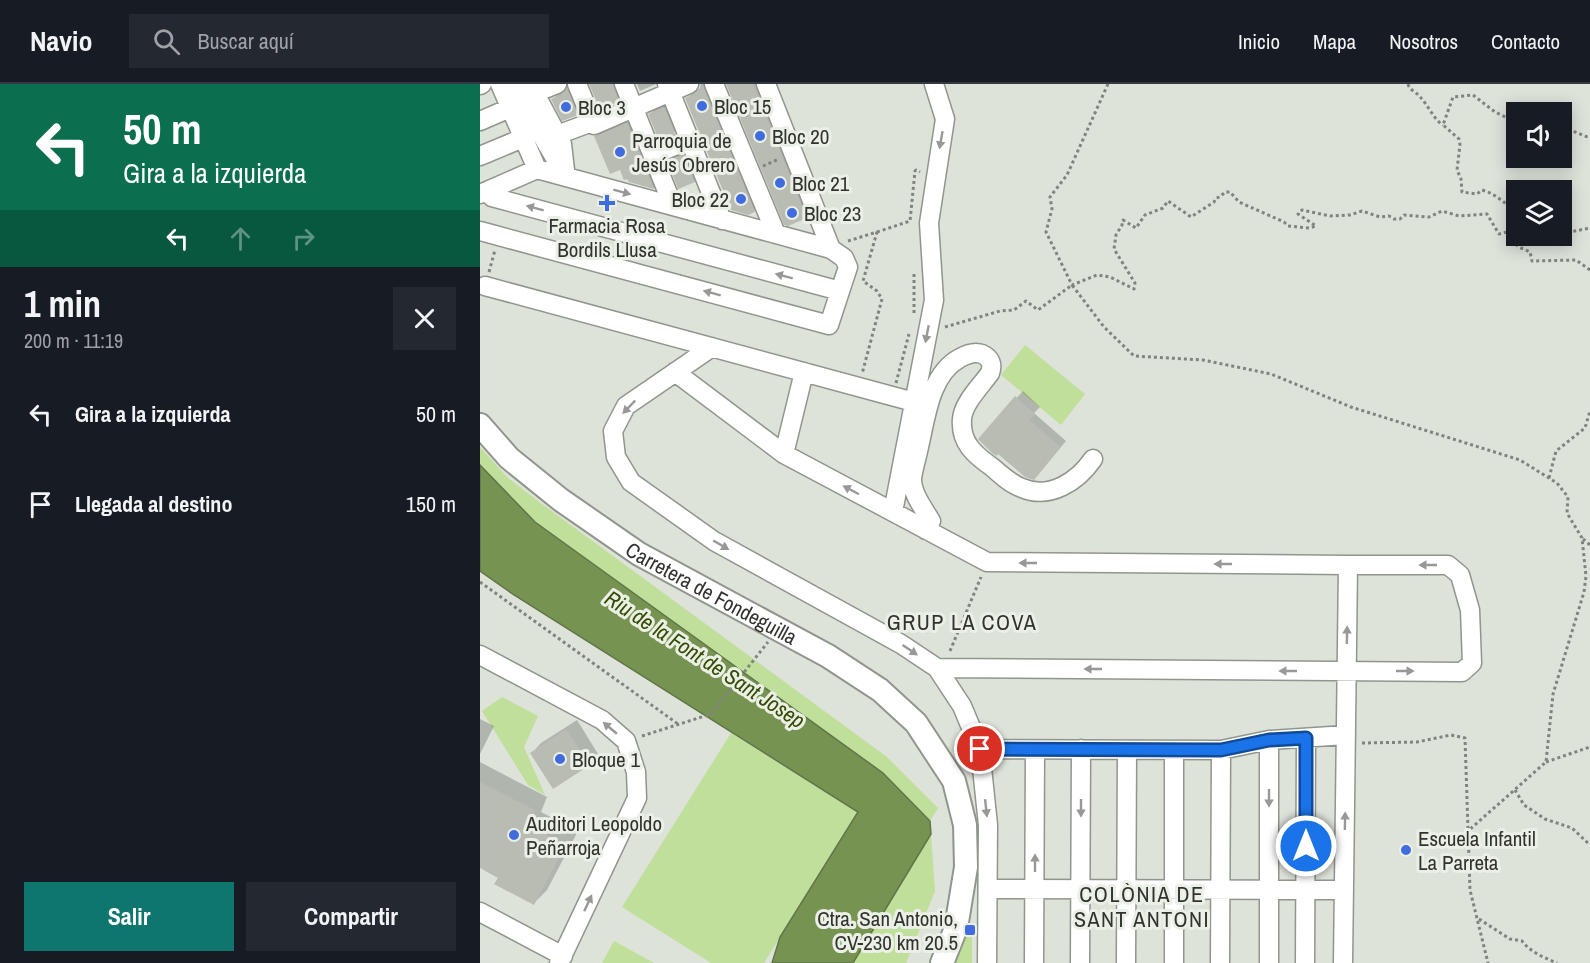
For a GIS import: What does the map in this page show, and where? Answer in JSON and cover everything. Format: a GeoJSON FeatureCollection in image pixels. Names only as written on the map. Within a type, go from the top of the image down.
{"type":"FeatureCollection","features":[{"type":"Feature","properties":{"kind":"main road","name":"Carretera de Fondeguilla"},"geometry":{"type":"LineString","coordinates":[[480,425],[509,458],[561,500],[630,547],[828,656],[880,690],[916,723],[954,781],[965,825],[966,867],[956,928],[942,963]]}},
{"type":"Feature","properties":{"kind":"main road","name":"Carretera de Fondeguilla"},"geometry":{"type":"LineString","coordinates":[[927,963],[944,917],[956,867],[956,829],[939,760]]}},
{"type":"Feature","properties":{"kind":"street"},"geometry":{"type":"LineString","coordinates":[[500,84],[537,170]]}},
{"type":"Feature","properties":{"kind":"street"},"geometry":{"type":"LineString","coordinates":[[512,84],[566,177]]}},
{"type":"Feature","properties":{"kind":"street"},"geometry":{"type":"LineString","coordinates":[[557,84],[533,89],[562,144],[566,177]]}},
{"type":"Feature","properties":{"kind":"street"},"geometry":{"type":"LineString","coordinates":[[577,84],[594,125],[633,108],[668,88],[689,84]]}},
{"type":"Feature","properties":{"kind":"street"},"geometry":{"type":"LineString","coordinates":[[624,84],[673,206]]}},
{"type":"Feature","properties":{"kind":"street"},"geometry":{"type":"LineString","coordinates":[[714,84],[737,119],[776,234]]}},
{"type":"Feature","properties":{"kind":"street"},"geometry":{"type":"LineString","coordinates":[[766,84],[831,249]]}},
{"type":"Feature","properties":{"kind":"street"},"geometry":{"type":"LineString","coordinates":[[893,512],[914,402],[920,329],[934,300],[929,223],[945,119],[934,84]]}},
{"type":"Feature","properties":{"kind":"street"},"geometry":{"type":"LineString","coordinates":[[668,88],[722,219]]}},
{"type":"Feature","properties":{"kind":"street"},"geometry":{"type":"LineString","coordinates":[[480,121],[510,108]]}},
{"type":"Feature","properties":{"kind":"street"},"geometry":{"type":"LineString","coordinates":[[557,135],[592,122]]}},
{"type":"Feature","properties":{"kind":"street"},"geometry":{"type":"LineString","coordinates":[[480,156],[523,138]]}},
{"type":"Feature","properties":{"kind":"street"},"geometry":{"type":"LineString","coordinates":[[652,155],[689,140]]}},
{"type":"Feature","properties":{"kind":"street"},"geometry":{"type":"LineString","coordinates":[[480,231],[829,325],[848,267],[844,258],[831,249],[537,170],[484,192]]}},
{"type":"Feature","properties":{"kind":"street"},"geometry":{"type":"LineString","coordinates":[[484,192],[492,197],[840,291]]}},
{"type":"Feature","properties":{"kind":"street"},"geometry":{"type":"LineString","coordinates":[[485,286],[914,402]]}},
{"type":"Feature","properties":{"kind":"street"},"geometry":{"type":"LineString","coordinates":[[712,347],[626,406],[613,431],[616,457],[631,482],[714,541],[902,644],[937,668],[962,706],[980,749],[988,825],[987,963]]}},
{"type":"Feature","properties":{"kind":"street"},"geometry":{"type":"LineString","coordinates":[[926,530],[931,521],[918,500],[912,479],[927,413],[940,376],[951,363],[968,354],[982,354],[991,361],[992,366],[990,373],[964,409],[962,419],[964,440],[976,456],[1014,483],[1031,491],[1052,490],[1066,485],[1085,471],[1093,459]]}},
{"type":"Feature","properties":{"kind":"street"},"geometry":{"type":"LineString","coordinates":[[675,372],[784,454],[987,562],[1448,565],[1460,575],[1470,610],[1472,663],[1462,672],[937,668]]}},
{"type":"Feature","properties":{"kind":"street"},"geometry":{"type":"LineString","coordinates":[[784,454],[804,372]]}},
{"type":"Feature","properties":{"kind":"street"},"geometry":{"type":"LineString","coordinates":[[1343,963],[1348,565]]}},
{"type":"Feature","properties":{"kind":"street"},"geometry":{"type":"LineString","coordinates":[[480,655],[602,720],[626,741],[636,772],[637,798],[561,959],[480,912]]}},
{"type":"Feature","properties":{"kind":"street"},"geometry":{"type":"LineString","coordinates":[[1305,963],[1306,738]]}},
{"type":"Feature","properties":{"kind":"street"},"geometry":{"type":"LineString","coordinates":[[980,749],[1221,750],[1269,740],[1346,739]]}},
{"type":"Feature","properties":{"kind":"street"},"geometry":{"type":"LineString","coordinates":[[1269,740],[1269,963]]}},
{"type":"Feature","properties":{"kind":"street"},"geometry":{"type":"LineString","coordinates":[[1080,963],[1081,749]]}},
{"type":"Feature","properties":{"kind":"street"},"geometry":{"type":"LineString","coordinates":[[1034,963],[1035,750]]}},
{"type":"Feature","properties":{"kind":"street"},"geometry":{"type":"LineString","coordinates":[[1126,963],[1127,750]]}},
{"type":"Feature","properties":{"kind":"street"},"geometry":{"type":"LineString","coordinates":[[1174,750],[1174,963]]}},
{"type":"Feature","properties":{"kind":"street"},"geometry":{"type":"LineString","coordinates":[[1220,963],[1221,750]]}},
{"type":"Feature","properties":{"kind":"street"},"geometry":{"type":"LineString","coordinates":[[988,889],[1344,890]]}},
{"type":"Feature","properties":{"kind":"path"},"geometry":{"type":"LineString","coordinates":[[1108,84],[1067,175],[1050,197],[1052,209],[1046,232],[1072,285],[1104,327],[1134,356],[1203,360],[1271,374],[1352,407],[1520,460],[1557,483],[1568,497],[1567,513],[1582,538],[1590,545]]}},
{"type":"Feature","properties":{"kind":"path"},"geometry":{"type":"LineString","coordinates":[[1408,84],[1409,88],[1420,96],[1438,122],[1459,139],[1457,170],[1461,179],[1462,192],[1477,194],[1482,190],[1495,194],[1506,205]]}},
{"type":"Feature","properties":{"kind":"path"},"geometry":{"type":"LineString","coordinates":[[1443,124],[1453,97],[1473,95],[1495,112],[1506,117]]}},
{"type":"Feature","properties":{"kind":"path"},"geometry":{"type":"LineString","coordinates":[[1572,130],[1590,138]]}},
{"type":"Feature","properties":{"kind":"path"},"geometry":{"type":"LineString","coordinates":[[846,262],[853,258],[847,241],[910,221],[916,170],[920,172],[916,216]]}},
{"type":"Feature","properties":{"kind":"path"},"geometry":{"type":"LineString","coordinates":[[893,396],[920,329],[954,326],[1000,311],[1014,310],[1026,301],[1038,310],[1072,285],[1097,276],[1110,277],[1134,289],[1135,283],[1114,249],[1116,235],[1123,220],[1136,228],[1145,215],[1163,208],[1168,201],[1191,217],[1214,202],[1216,198],[1230,192],[1239,202],[1292,227],[1309,228],[1316,226],[1298,214],[1302,210],[1330,216],[1350,215],[1362,211],[1394,219],[1400,219],[1408,214],[1429,217],[1442,212],[1459,216],[1487,214],[1499,234],[1507,232],[1512,236],[1513,241],[1520,248],[1530,252],[1532,261],[1576,260],[1590,270]]}},
{"type":"Feature","properties":{"kind":"path"},"geometry":{"type":"LineString","coordinates":[[1572,232],[1590,228]]}},
{"type":"Feature","properties":{"kind":"path"},"geometry":{"type":"LineString","coordinates":[[859,387],[882,299],[877,291],[863,281],[877,232]]}},
{"type":"Feature","properties":{"kind":"path"},"geometry":{"type":"LineString","coordinates":[[485,286],[498,236]]}},
{"type":"Feature","properties":{"kind":"path"},"geometry":{"type":"LineString","coordinates":[[914,272],[914,317]]}},
{"type":"Feature","properties":{"kind":"path"},"geometry":{"type":"LineString","coordinates":[[1549,478],[1556,451],[1585,428],[1590,411]]}},
{"type":"Feature","properties":{"kind":"path"},"geometry":{"type":"LineString","coordinates":[[1546,762],[1553,694],[1584,592],[1586,576],[1582,538]]}},
{"type":"Feature","properties":{"kind":"path"},"geometry":{"type":"LineString","coordinates":[[937,668],[945,663],[987,562]]}},
{"type":"Feature","properties":{"kind":"path"},"geometry":{"type":"LineString","coordinates":[[480,582],[678,724]]}},
{"type":"Feature","properties":{"kind":"path"},"geometry":{"type":"LineString","coordinates":[[626,741],[711,714],[778,629]]}},
{"type":"Feature","properties":{"kind":"path"},"geometry":{"type":"LineString","coordinates":[[1346,739],[1417,742],[1451,735],[1465,738],[1470,890],[1488,963]]}},
{"type":"Feature","properties":{"kind":"path"},"geometry":{"type":"LineString","coordinates":[[1468,831],[1546,762],[1590,747]]}},
{"type":"Feature","properties":{"kind":"path"},"geometry":{"type":"LineString","coordinates":[[1515,790],[1524,806],[1545,819],[1572,828],[1590,845]]}},
{"type":"Feature","properties":{"kind":"path"},"geometry":{"type":"LineString","coordinates":[[1478,918],[1510,939],[1522,941],[1539,956],[1557,963]]}},
{"type":"Feature","properties":{"kind":"shaded area"},"geometry":{"type":"Polygon","coordinates":[[[1025,345],[1085,394],[1061,425],[1001,375],[1025,345]]]}},
{"type":"Feature","properties":{"kind":"shaded area"},"geometry":{"type":"Polygon","coordinates":[[[480,447],[507,477],[538,501],[887,757],[938,808],[930,821],[883,773],[535,522],[480,465],[480,447]]]}},
{"type":"Feature","properties":{"kind":"shaded area"},"geometry":{"type":"Polygon","coordinates":[[[502,697],[538,716],[524,747],[545,795],[528,785],[482,711],[502,697]]]}},
{"type":"Feature","properties":{"kind":"shaded area"},"geometry":{"type":"Polygon","coordinates":[[[731,733],[858,812],[764,963],[711,963],[622,907],[731,733]]]}},
{"type":"Feature","properties":{"kind":"shaded area"},"geometry":{"type":"Polygon","coordinates":[[[931,834],[935,891],[906,963],[853,963],[931,834]]]}},
{"type":"Feature","properties":{"kind":"shaded area"},"geometry":{"type":"Polygon","coordinates":[[[956,928],[972,934],[972,963],[945,963],[956,928]]]}},
{"type":"Feature","properties":{"kind":"shaded area"},"geometry":{"type":"Polygon","coordinates":[[[614,941],[654,963],[602,963],[614,941]]]}},
{"type":"Feature","properties":{"kind":"water","name":"Riu de la Font de Sant Josep"},"geometry":{"type":"Polygon","coordinates":[[[480,465],[535,522],[883,773],[930,821],[931,834],[853,963],[772,963],[780,937],[858,812],[514,595],[480,571],[480,465]]]}},
{"type":"Feature","properties":{"kind":"building"},"geometry":{"type":"Polygon","coordinates":[[[589,84],[613,84],[619,102],[600,110],[589,84]]]}},
{"type":"Feature","properties":{"kind":"building"},"geometry":{"type":"Polygon","coordinates":[[[726,84],[753,84],[807,218],[788,226],[784,225],[726,84]]]}},
{"type":"Feature","properties":{"kind":"building"},"geometry":{"type":"Polygon","coordinates":[[[703,86],[755,212],[748,215],[731,210],[685,98],[703,86]]]}},
{"type":"Feature","properties":{"kind":"building"},"geometry":{"type":"Polygon","coordinates":[[[567,89],[578,115],[562,121],[551,99],[567,89]]]}},
{"type":"Feature","properties":{"kind":"building"},"geometry":{"type":"Polygon","coordinates":[[[664,107],[675,134],[659,140],[648,114],[664,107]]]}},
{"type":"Feature","properties":{"kind":"building","name":"Parroquia de Jesús Obrero"},"geometry":{"type":"Polygon","coordinates":[[[627,123],[654,189],[629,182],[627,179],[624,180],[620,170],[610,174],[594,136],[627,123]]]}},
{"type":"Feature","properties":{"kind":"building"},"geometry":{"type":"Polygon","coordinates":[[[683,155],[695,182],[678,189],[667,161],[683,155]]]}},
{"type":"Feature","properties":{"kind":"building"},"geometry":{"type":"Polygon","coordinates":[[[1015,396],[1035,414],[1029,420],[1061,447],[1034,480],[1025,477],[998,454],[997,456],[993,454],[978,439],[1015,396]]]}},
{"type":"Feature","properties":{"kind":"building","name":"Bloque 1"},"geometry":{"type":"Polygon","coordinates":[[[566,729],[590,765],[553,789],[530,753],[566,729]]]}},
{"type":"Feature","properties":{"kind":"building","name":"Auditori Leopoldo Peñarroja"},"geometry":{"type":"Polygon","coordinates":[[[480,782],[535,810],[529,825],[566,845],[534,905],[494,884],[498,878],[480,868],[480,782]]]}},
{"type":"Feature","properties":{"kind":"place","name":"Bloc 15"},"geometry":{"type":"Point","coordinates":[702,106]}},
{"type":"Feature","properties":{"kind":"place","name":"Bloc 3"},"geometry":{"type":"Point","coordinates":[566,107]}},
{"type":"Feature","properties":{"kind":"place","name":"Bloc 20"},"geometry":{"type":"Point","coordinates":[760,136]}},
{"type":"Feature","properties":{"kind":"place","name":"Parroquia de Jesús Obrero"},"geometry":{"type":"Point","coordinates":[620,152]}},
{"type":"Feature","properties":{"kind":"place","name":"Bloc 21"},"geometry":{"type":"Point","coordinates":[780,183]}},
{"type":"Feature","properties":{"kind":"place","name":"Bloc 22"},"geometry":{"type":"Point","coordinates":[741,199]}},
{"type":"Feature","properties":{"kind":"place","name":"Farmacia Rosa Bordils Llusa"},"geometry":{"type":"Point","coordinates":[607,203]}},
{"type":"Feature","properties":{"kind":"place","name":"Bloc 23"},"geometry":{"type":"Point","coordinates":[792,213]}},
{"type":"Feature","properties":{"kind":"place","name":"Bloque 1"},"geometry":{"type":"Point","coordinates":[560,759]}},
{"type":"Feature","properties":{"kind":"place","name":"Auditori Leopoldo Peñarroja"},"geometry":{"type":"Point","coordinates":[514,835]}},
{"type":"Feature","properties":{"kind":"place","name":"Escuela Infantil La Parreta"},"geometry":{"type":"Point","coordinates":[1406,850]}},
{"type":"Feature","properties":{"kind":"place","name":"Ctra. San Antonio, CV-230 km 20.5"},"geometry":{"type":"Point","coordinates":[970,930]}},
{"type":"Feature","properties":{"kind":"district","name":"GRUP LA COVA"},"geometry":{"type":"Point","coordinates":[962,622]}},
{"type":"Feature","properties":{"kind":"district","name":"COLÒNIA DE SANT ANTONI"},"geometry":{"type":"Point","coordinates":[1142,906]}},
{"type":"Feature","properties":{"kind":"route"},"geometry":{"type":"LineString","coordinates":[[980,749],[1221,750],[1269,740],[1306,738],[1306,846]]}}]}
